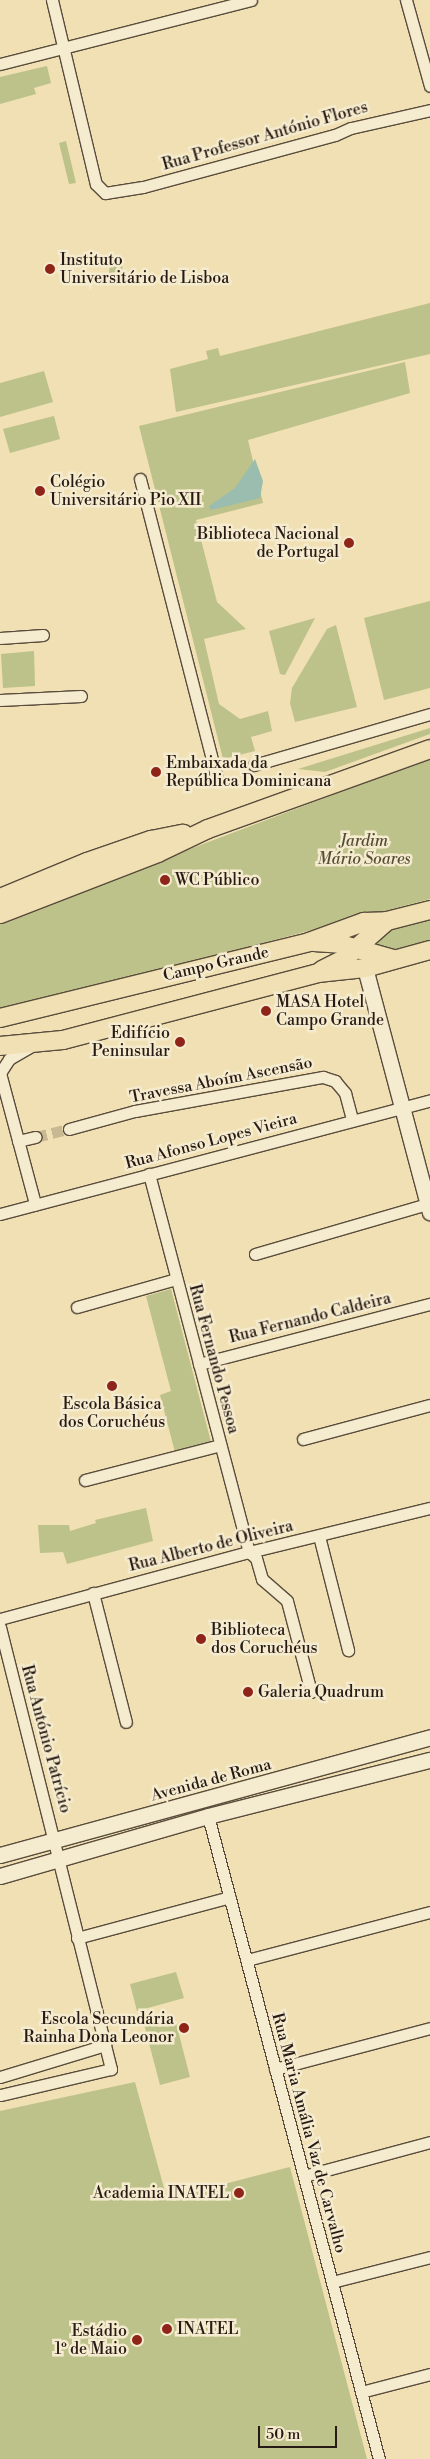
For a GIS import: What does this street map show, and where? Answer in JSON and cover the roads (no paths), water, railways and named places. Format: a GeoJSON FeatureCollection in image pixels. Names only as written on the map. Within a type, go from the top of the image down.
{"type":"FeatureCollection","features":[{"type":"Feature","properties":{"kind":"main road"},"geometry":{"type":"LineString","coordinates":[[0,914],[158,853],[208,829],[430,748]]}},
{"type":"Feature","properties":{"kind":"main road"},"geometry":{"type":"LineString","coordinates":[[0,898],[151,840],[208,829]]}},
{"type":"Feature","properties":{"kind":"main road","name":"Campo Grande"},"geometry":{"type":"LineString","coordinates":[[0,1018],[309,942],[364,922],[387,921],[430,910]]}},
{"type":"Feature","properties":{"kind":"main road"},"geometry":{"type":"LineString","coordinates":[[318,973],[344,959],[387,921]]}},
{"type":"Feature","properties":{"kind":"main road"},"geometry":{"type":"LineString","coordinates":[[309,942],[356,947],[393,959]]}},
{"type":"Feature","properties":{"kind":"main road"},"geometry":{"type":"LineString","coordinates":[[356,947],[365,968],[429,1206]]}},
{"type":"Feature","properties":{"kind":"main road","name":"Campo Grande"},"geometry":{"type":"LineString","coordinates":[[0,1046],[35,1045],[97,1032],[318,973],[365,968],[430,950]]}},
{"type":"Feature","properties":{"kind":"main road","name":"Avenida de Roma"},"geometry":{"type":"LineString","coordinates":[[0,1855],[430,1737]]}},
{"type":"Feature","properties":{"kind":"main road","name":"Avenida de Roma"},"geometry":{"type":"LineString","coordinates":[[0,1876],[208,1816],[430,1760]]}},
{"type":"Feature","properties":{"kind":"main road"},"geometry":{"type":"LineString","coordinates":[[204,1800],[208,1816]]}},
{"type":"Feature","properties":{"kind":"street"},"geometry":{"type":"LineString","coordinates":[[52,0],[63,47]]}},
{"type":"Feature","properties":{"kind":"street"},"geometry":{"type":"LineString","coordinates":[[0,64],[250,0]]}},
{"type":"Feature","properties":{"kind":"street"},"geometry":{"type":"LineString","coordinates":[[406,0],[430,86]]}},
{"type":"Feature","properties":{"kind":"street","name":"Rua Professor António Flores"},"geometry":{"type":"LineString","coordinates":[[63,47],[96,184],[100,191],[109,194],[336,136],[351,128],[430,110]]}},
{"type":"Feature","properties":{"kind":"street"},"geometry":{"type":"LineString","coordinates":[[140,479],[216,775]]}},
{"type":"Feature","properties":{"kind":"street"},"geometry":{"type":"LineString","coordinates":[[0,638],[43,634]]}},
{"type":"Feature","properties":{"kind":"street"},"geometry":{"type":"LineString","coordinates":[[0,700],[81,696]]}},
{"type":"Feature","properties":{"kind":"street"},"geometry":{"type":"LineString","coordinates":[[254,764],[430,714]]}},
{"type":"Feature","properties":{"kind":"street"},"geometry":{"type":"LineString","coordinates":[[35,1045],[9,1059],[0,1073],[35,1204]]}},
{"type":"Feature","properties":{"kind":"street","name":"Travessa Aboím Ascensão"},"geometry":{"type":"LineString","coordinates":[[69,1129],[135,1112],[323,1077],[335,1081],[345,1093],[352,1120]]}},
{"type":"Feature","properties":{"kind":"street","name":"Rua Afonso Lopes Vieira"},"geometry":{"type":"LineString","coordinates":[[0,1214],[430,1100]]}},
{"type":"Feature","properties":{"kind":"street"},"geometry":{"type":"LineString","coordinates":[[18,1141],[36,1137]]}},
{"type":"Feature","properties":{"kind":"street","name":"Rua Fernando Pessoa"},"geometry":{"type":"LineString","coordinates":[[149,1174],[249,1552],[256,1558],[262,1579],[287,1602],[311,1692]]}},
{"type":"Feature","properties":{"kind":"street"},"geometry":{"type":"LineString","coordinates":[[255,1254],[429,1206]]}},
{"type":"Feature","properties":{"kind":"street"},"geometry":{"type":"LineString","coordinates":[[77,1306],[176,1278]]}},
{"type":"Feature","properties":{"kind":"street","name":"Rua Fernando Caldeira"},"geometry":{"type":"LineString","coordinates":[[199,1364],[430,1304]]}},
{"type":"Feature","properties":{"kind":"street"},"geometry":{"type":"LineString","coordinates":[[303,1439],[430,1405]]}},
{"type":"Feature","properties":{"kind":"street"},"geometry":{"type":"LineString","coordinates":[[84,1480],[220,1445]]}},
{"type":"Feature","properties":{"kind":"street","name":"Rua Alberto de Oliveira"},"geometry":{"type":"LineString","coordinates":[[0,1619],[92,1592],[430,1508]]}},
{"type":"Feature","properties":{"kind":"street"},"geometry":{"type":"LineString","coordinates":[[319,1536],[348,1650]]}},
{"type":"Feature","properties":{"kind":"street"},"geometry":{"type":"LineString","coordinates":[[92,1592],[126,1722]]}},
{"type":"Feature","properties":{"kind":"street","name":"Rua António Patrício"},"geometry":{"type":"LineString","coordinates":[[0,1628],[55,1840],[77,1938],[111,2069],[0,2095]]}},
{"type":"Feature","properties":{"kind":"street","name":"Rua Maria Amália Vaz de Carvalho"},"geometry":{"type":"LineString","coordinates":[[208,1816],[379,2459]]}},
{"type":"Feature","properties":{"kind":"street"},"geometry":{"type":"LineString","coordinates":[[77,1938],[230,1897]]}},
{"type":"Feature","properties":{"kind":"street"},"geometry":{"type":"LineString","coordinates":[[247,1960],[430,1912]]}},
{"type":"Feature","properties":{"kind":"street"},"geometry":{"type":"LineString","coordinates":[[275,2069],[430,2028]]}},
{"type":"Feature","properties":{"kind":"street"},"geometry":{"type":"LineString","coordinates":[[0,2077],[105,2045]]}},
{"type":"Feature","properties":{"kind":"street"},"geometry":{"type":"LineString","coordinates":[[304,2176],[430,2142]]}},
{"type":"Feature","properties":{"kind":"street"},"geometry":{"type":"LineString","coordinates":[[332,2282],[430,2257]]}},
{"type":"Feature","properties":{"kind":"street"},"geometry":{"type":"LineString","coordinates":[[361,2392],[430,2374]]}},
{"type":"Feature","properties":{"kind":"tunnel"},"geometry":{"type":"LineString","coordinates":[[36,1137],[69,1129]]}},
{"type":"Feature","properties":{"kind":"place","name":"Instituto Universitário de Lisboa"},"geometry":{"type":"Point","coordinates":[50,269]}},
{"type":"Feature","properties":{"kind":"place","name":"Colégio Universitário Pio XII"},"geometry":{"type":"Point","coordinates":[40,491]}},
{"type":"Feature","properties":{"kind":"place","name":"Biblioteca Nacional de Portugal"},"geometry":{"type":"Point","coordinates":[349,543]}},
{"type":"Feature","properties":{"kind":"place","name":"Embaixada da República Dominicana"},"geometry":{"type":"Point","coordinates":[156,772]}},
{"type":"Feature","properties":{"kind":"place","name":"WC Público"},"geometry":{"type":"Point","coordinates":[165,880]}},
{"type":"Feature","properties":{"kind":"place","name":"MASA Hotel Campo Grande"},"geometry":{"type":"Point","coordinates":[266,1011]}},
{"type":"Feature","properties":{"kind":"place","name":"Edifício Peninsular"},"geometry":{"type":"Point","coordinates":[180,1042]}},
{"type":"Feature","properties":{"kind":"place","name":"Escola Básica dos Coruchéus"},"geometry":{"type":"Point","coordinates":[112,1386]}},
{"type":"Feature","properties":{"kind":"place","name":"Biblioteca dos Coruchéus"},"geometry":{"type":"Point","coordinates":[201,1639]}},
{"type":"Feature","properties":{"kind":"place","name":"Galeria Quadrum"},"geometry":{"type":"Point","coordinates":[248,1692]}},
{"type":"Feature","properties":{"kind":"place","name":"Escola Secundária Rainha Dona Leonor"},"geometry":{"type":"Point","coordinates":[184,2028]}},
{"type":"Feature","properties":{"kind":"place","name":"Academia INATEL"},"geometry":{"type":"Point","coordinates":[239,2193]}},
{"type":"Feature","properties":{"kind":"place","name":"INATEL"},"geometry":{"type":"Point","coordinates":[167,2329]}},
{"type":"Feature","properties":{"kind":"place","name":"Estádio 1º de Maio"},"geometry":{"type":"Point","coordinates":[137,2340]}},
{"type":"Feature","properties":{"kind":"park label","name":"Jardim Mário Soares"},"geometry":{"type":"Point","coordinates":[364,850]}}]}
